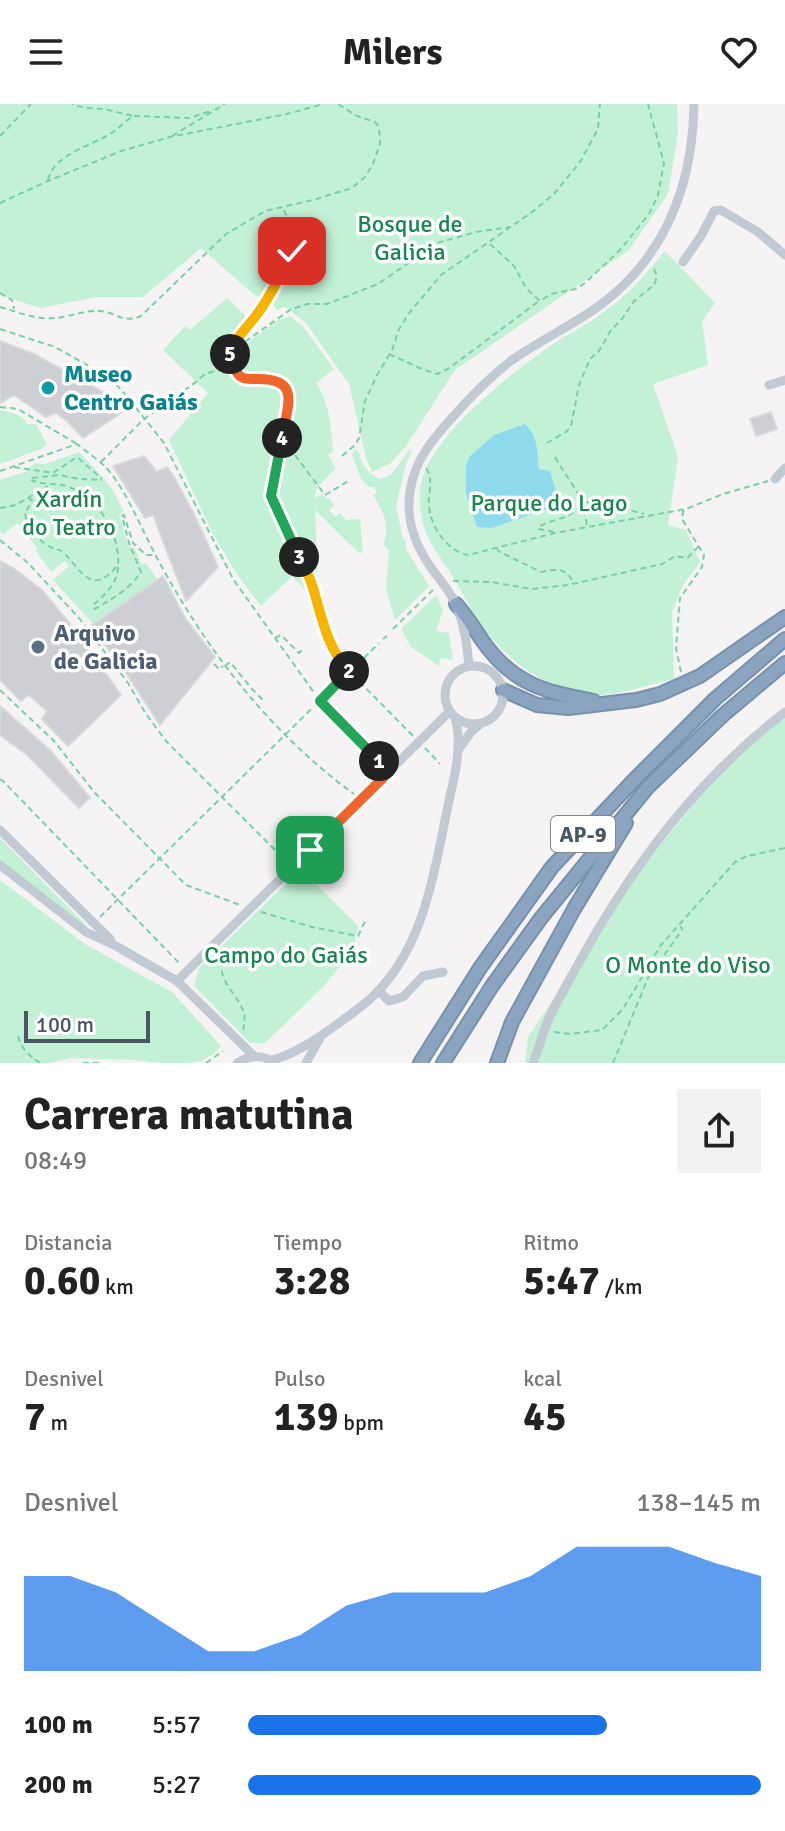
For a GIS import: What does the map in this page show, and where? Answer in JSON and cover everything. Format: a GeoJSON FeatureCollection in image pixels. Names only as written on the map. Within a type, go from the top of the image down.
{"type":"FeatureCollection","features":[{"type":"Feature","properties":{"kind":"highway"},"geometry":{"type":"LineString","coordinates":[[456,604],[501,663],[518,676],[553,693],[609,704]]}},
{"type":"Feature","properties":{"kind":"highway"},"geometry":{"type":"LineString","coordinates":[[503,690],[537,705],[568,708],[660,694],[700,676],[785,617]]}},
{"type":"Feature","properties":{"kind":"highway","name":"AP-9"},"geometry":{"type":"LineString","coordinates":[[420,1063],[480,968],[552,867],[715,699],[785,639]]}},
{"type":"Feature","properties":{"kind":"highway","name":"AP-9"},"geometry":{"type":"LineString","coordinates":[[443,1063],[492,986],[541,918],[648,787],[722,716],[785,663]]}},
{"type":"Feature","properties":{"kind":"highway"},"geometry":{"type":"LineString","coordinates":[[497,1063],[512,1022],[574,909],[648,787]]}},
{"type":"Feature","properties":{"kind":"street"},"geometry":{"type":"LineString","coordinates":[[469,666],[467,641],[456,604],[416,543],[411,525],[411,485],[417,464],[462,405],[493,376],[613,295],[646,261],[666,230],[680,196],[688,161],[694,104]]}},
{"type":"Feature","properties":{"kind":"street"},"geometry":{"type":"LineString","coordinates":[[683,262],[714,211],[721,210],[758,232],[785,255]]}},
{"type":"Feature","properties":{"kind":"street"},"geometry":{"type":"LineString","coordinates":[[769,385],[785,380]]}},
{"type":"Feature","properties":{"kind":"street"},"geometry":{"type":"LineString","coordinates":[[780,477],[785,468]]}},
{"type":"Feature","properties":{"kind":"street"},"geometry":{"type":"LineString","coordinates":[[0,865],[86,932],[177,981],[254,1056],[274,1062],[322,1035],[357,1010],[379,991],[402,960],[424,908],[435,869],[458,750],[458,729],[445,703],[446,684],[459,669],[478,666],[495,674],[503,690],[501,708],[489,721],[471,732],[458,750]]}},
{"type":"Feature","properties":{"kind":"street"},"geometry":{"type":"LineString","coordinates":[[533,1063],[548,1019],[595,933],[632,876],[692,796],[738,750],[785,712]]}},
{"type":"Feature","properties":{"kind":"street"},"geometry":{"type":"LineString","coordinates":[[452,715],[463,723],[481,724]]}},
{"type":"Feature","properties":{"kind":"street"},"geometry":{"type":"LineString","coordinates":[[177,981],[361,799],[452,715]]}},
{"type":"Feature","properties":{"kind":"street"},"geometry":{"type":"LineString","coordinates":[[0,830],[116,946]]}},
{"type":"Feature","properties":{"kind":"street"},"geometry":{"type":"LineString","coordinates":[[379,991],[389,1001],[403,997],[423,976],[443,972]]}},
{"type":"Feature","properties":{"kind":"street"},"geometry":{"type":"LineString","coordinates":[[306,1063],[322,1035]]}},
{"type":"Feature","properties":{"kind":"street"},"geometry":{"type":"LineString","coordinates":[[232,1037],[237,1063],[254,1056]]}},
{"type":"Feature","properties":{"kind":"street"},"geometry":{"type":"LineString","coordinates":[[290,1063],[302,1047]]}},
{"type":"Feature","properties":{"kind":"path"},"geometry":{"type":"LineString","coordinates":[[0,136],[31,104]]}},
{"type":"Feature","properties":{"kind":"path"},"geometry":{"type":"LineString","coordinates":[[72,104],[133,116],[190,118],[225,104]]}},
{"type":"Feature","properties":{"kind":"path"},"geometry":{"type":"LineString","coordinates":[[0,203],[121,151],[170,137],[323,104]]}},
{"type":"Feature","properties":{"kind":"path"},"geometry":{"type":"LineString","coordinates":[[0,307],[41,318],[103,311],[127,319],[138,318],[232,230],[260,213],[352,188],[365,177],[380,144],[379,127],[375,122],[357,116],[338,104]]}},
{"type":"Feature","properties":{"kind":"path"},"geometry":{"type":"LineString","coordinates":[[342,456],[359,438],[365,401],[399,329],[424,293],[441,275],[554,194],[580,162],[598,129],[600,104]]}},
{"type":"Feature","properties":{"kind":"path"},"geometry":{"type":"LineString","coordinates":[[389,354],[437,374],[456,364],[551,294],[576,289],[585,283],[620,250],[649,214],[658,195],[664,163],[648,104]]}},
{"type":"Feature","properties":{"kind":"path"},"geometry":{"type":"LineString","coordinates":[[170,137],[213,110]]}},
{"type":"Feature","properties":{"kind":"path"},"geometry":{"type":"LineString","coordinates":[[48,181],[52,170],[64,159],[112,133],[133,116]]}},
{"type":"Feature","properties":{"kind":"path"},"geometry":{"type":"LineString","coordinates":[[100,463],[144,419],[205,374],[223,367],[231,348],[263,305],[292,251],[294,234],[282,208]]}},
{"type":"Feature","properties":{"kind":"path"},"geometry":{"type":"LineString","coordinates":[[235,342],[256,336],[290,310],[307,304],[327,304],[378,284],[437,243],[476,232],[511,227]]}},
{"type":"Feature","properties":{"kind":"path"},"geometry":{"type":"LineString","coordinates":[[489,242],[514,266],[526,288],[540,301]]}},
{"type":"Feature","properties":{"kind":"path"},"geometry":{"type":"LineString","coordinates":[[547,443],[566,432],[574,417],[579,385],[590,359],[634,301],[656,282],[653,266],[646,261]]}},
{"type":"Feature","properties":{"kind":"path"},"geometry":{"type":"LineString","coordinates":[[0,293],[12,300],[12,310]]}},
{"type":"Feature","properties":{"kind":"path"},"geometry":{"type":"LineString","coordinates":[[0,329],[55,347],[110,378],[164,443],[233,579],[274,638],[320,701],[389,772]]}},
{"type":"Feature","properties":{"kind":"path"},"geometry":{"type":"LineString","coordinates":[[229,358],[241,377],[272,379],[287,388],[288,399],[271,491],[272,501],[311,582],[327,637],[339,661],[414,737]]}},
{"type":"Feature","properties":{"kind":"path"},"geometry":{"type":"LineString","coordinates":[[0,407],[18,409],[77,444],[109,471],[128,498],[183,604],[224,666],[258,706],[322,771],[361,799]]}},
{"type":"Feature","properties":{"kind":"path"},"geometry":{"type":"LineString","coordinates":[[282,438],[325,495],[350,480]]}},
{"type":"Feature","properties":{"kind":"path"},"geometry":{"type":"LineString","coordinates":[[0,471],[77,444]]}},
{"type":"Feature","properties":{"kind":"path"},"geometry":{"type":"LineString","coordinates":[[13,466],[53,473],[77,457],[103,482],[59,475],[32,478],[32,481],[69,487],[79,492],[95,505],[113,534],[118,565],[114,584],[93,605],[95,609],[120,595],[141,572],[122,516],[133,543],[146,555],[156,555]]}},
{"type":"Feature","properties":{"kind":"path"},"geometry":{"type":"LineString","coordinates":[[555,457],[583,502],[587,526]]}},
{"type":"Feature","properties":{"kind":"path"},"geometry":{"type":"LineString","coordinates":[[417,464],[429,472],[429,511],[443,538],[455,550],[468,555],[587,526],[686,509],[780,477]]}},
{"type":"Feature","properties":{"kind":"path"},"geometry":{"type":"LineString","coordinates":[[0,508],[16,505],[49,485]]}},
{"type":"Feature","properties":{"kind":"path"},"geometry":{"type":"LineString","coordinates":[[28,498],[32,500],[25,514],[27,525],[43,541],[63,553],[87,578],[103,579],[118,565]]}},
{"type":"Feature","properties":{"kind":"path"},"geometry":{"type":"LineString","coordinates":[[583,502],[604,503],[647,515]]}},
{"type":"Feature","properties":{"kind":"path"},"geometry":{"type":"LineString","coordinates":[[555,533],[538,527],[565,518],[577,511],[583,502]]}},
{"type":"Feature","properties":{"kind":"path"},"geometry":{"type":"LineString","coordinates":[[682,673],[676,648],[680,598],[702,567],[704,555],[682,519],[686,509]]}},
{"type":"Feature","properties":{"kind":"path"},"geometry":{"type":"LineString","coordinates":[[0,540],[28,563],[79,618],[128,683],[157,730],[293,867]]}},
{"type":"Feature","properties":{"kind":"path"},"geometry":{"type":"LineString","coordinates":[[451,581],[491,582],[532,589],[662,564],[675,556],[687,558],[699,546]]}},
{"type":"Feature","properties":{"kind":"path"},"geometry":{"type":"LineString","coordinates":[[496,547],[498,551],[541,572],[562,569],[569,574],[573,583]]}},
{"type":"Feature","properties":{"kind":"path"},"geometry":{"type":"LineString","coordinates":[[393,629],[433,590]]}},
{"type":"Feature","properties":{"kind":"path"},"geometry":{"type":"LineString","coordinates":[[274,638],[281,635],[299,653],[304,648]]}},
{"type":"Feature","properties":{"kind":"path"},"geometry":{"type":"LineString","coordinates":[[364,658],[379,643]]}},
{"type":"Feature","properties":{"kind":"path"},"geometry":{"type":"LineString","coordinates":[[214,664],[219,669],[230,662],[265,702]]}},
{"type":"Feature","properties":{"kind":"path"},"geometry":{"type":"LineString","coordinates":[[94,924],[357,664]]}},
{"type":"Feature","properties":{"kind":"path"},"geometry":{"type":"LineString","coordinates":[[0,690],[54,741],[95,793],[186,885],[250,909],[312,927],[358,936],[366,919]]}},
{"type":"Feature","properties":{"kind":"path"},"geometry":{"type":"LineString","coordinates":[[424,747],[440,764]]}},
{"type":"Feature","properties":{"kind":"path"},"geometry":{"type":"LineString","coordinates":[[0,779],[187,971]]}},
{"type":"Feature","properties":{"kind":"path"},"geometry":{"type":"LineString","coordinates":[[545,1031],[570,1034],[602,1030],[623,1009],[661,945],[735,862],[757,853],[785,848]]}},
{"type":"Feature","properties":{"kind":"path"},"geometry":{"type":"LineString","coordinates":[[613,1063],[648,978],[682,930],[680,924]]}},
{"type":"Feature","properties":{"kind":"path"},"geometry":{"type":"LineString","coordinates":[[213,945],[220,955],[224,979],[243,1009],[243,1030]]}},
{"type":"Feature","properties":{"kind":"path"},"geometry":{"type":"LineString","coordinates":[[18,1036],[21,1047],[40,1063]]}},
{"type":"Feature","properties":{"kind":"path"},"geometry":{"type":"LineString","coordinates":[[206,1063],[223,1051]]}},
{"type":"Feature","properties":{"kind":"path"},"geometry":{"type":"LineString","coordinates":[[83,1063],[100,1063]]}},
{"type":"Feature","properties":{"kind":"green space","name":"Bosque de Galicia"},"geometry":{"type":"Polygon","coordinates":[[[0,104],[677,104],[678,133],[668,194],[629,250],[455,370],[406,446],[390,464],[372,472],[349,384],[306,323],[290,310],[283,307],[277,310],[271,302],[253,294],[201,248],[143,297],[97,297],[40,308],[0,295],[0,104]]]}},
{"type":"Feature","properties":{"kind":"green space","name":"Parque do Lago"},"geometry":{"type":"Polygon","coordinates":[[[665,251],[715,303],[702,321],[708,365],[653,384],[678,457],[668,525],[686,530],[700,562],[683,585],[672,612],[674,679],[596,695],[564,688],[539,678],[518,664],[488,634],[427,535],[420,508],[421,486],[431,459],[443,441],[477,405],[533,358],[614,304],[665,251]]]}},
{"type":"Feature","properties":{"kind":"green space"},"geometry":{"type":"Polygon","coordinates":[[[227,298],[254,324],[244,340],[246,344],[278,320],[290,316],[304,328],[334,369],[316,383],[329,416],[333,451],[328,455],[336,468],[316,489],[315,498],[322,494],[329,498],[334,505],[329,510],[335,517],[340,513],[346,520],[360,519],[363,553],[358,552],[316,511],[315,502],[317,574],[309,585],[311,590],[307,592],[292,576],[261,606],[238,576],[212,532],[169,440],[208,393],[163,350],[185,326],[190,330],[227,298]]]}},
{"type":"Feature","properties":{"kind":"green space"},"geometry":{"type":"Polygon","coordinates":[[[0,410],[19,416],[27,424],[36,424],[47,444],[0,464],[0,410]]]}},
{"type":"Feature","properties":{"kind":"green space"},"geometry":{"type":"Polygon","coordinates":[[[354,449],[359,452],[366,468],[380,479],[391,475],[410,449],[412,451],[396,506],[406,549],[429,586],[395,620],[386,588],[389,551],[383,544],[385,519],[373,495],[377,492],[374,487],[369,487],[361,479],[352,455],[354,449]]]}},
{"type":"Feature","properties":{"kind":"green space","name":"Xardín do Teatro"},"geometry":{"type":"Polygon","coordinates":[[[79,452],[114,492],[124,512],[119,515],[128,546],[134,548],[142,565],[146,563],[157,579],[94,625],[53,580],[69,566],[65,561],[51,572],[17,523],[4,534],[0,532],[0,480],[24,472],[35,463],[45,464],[79,452]]]}},
{"type":"Feature","properties":{"kind":"green space"},"geometry":{"type":"Polygon","coordinates":[[[436,595],[443,610],[436,631],[449,633],[453,660],[440,658],[439,666],[411,647],[401,629],[436,595]]]}},
{"type":"Feature","properties":{"kind":"green space","name":"O Monte do Viso"},"geometry":{"type":"Polygon","coordinates":[[[785,716],[785,1063],[525,1063],[528,1037],[565,982],[598,921],[731,759],[785,716]]]}},
{"type":"Feature","properties":{"kind":"green space"},"geometry":{"type":"Polygon","coordinates":[[[0,838],[87,926],[86,927],[0,861],[0,838]]]}},
{"type":"Feature","properties":{"kind":"green space","name":"Campo do Gaiás"},"geometry":{"type":"Polygon","coordinates":[[[301,869],[358,926],[353,950],[324,986],[265,1043],[250,1043],[194,986],[199,968],[301,869]]]}},
{"type":"Feature","properties":{"kind":"green space"},"geometry":{"type":"Polygon","coordinates":[[[0,880],[85,944],[172,992],[221,1046],[201,1061],[186,1063],[70,1058],[51,1063],[0,1063],[0,880]]]}},
{"type":"Feature","properties":{"kind":"water"},"geometry":{"type":"Polygon","coordinates":[[[525,424],[535,440],[539,469],[550,471],[559,501],[548,509],[491,528],[477,527],[466,493],[466,466],[470,456],[494,435],[525,424]]]}},
{"type":"Feature","properties":{"kind":"building","name":"Museo Centro Gaiás"},"geometry":{"type":"Polygon","coordinates":[[[0,341],[34,354],[130,407],[83,438],[56,413],[46,417],[14,395],[0,403],[0,341]]]}},
{"type":"Feature","properties":{"kind":"building"},"geometry":{"type":"Polygon","coordinates":[[[771,412],[777,429],[756,436],[750,419],[771,412]]]}},
{"type":"Feature","properties":{"kind":"building"},"geometry":{"type":"Polygon","coordinates":[[[144,456],[157,472],[167,467],[174,477],[218,567],[186,601],[153,515],[145,518],[113,466],[144,456]]]}},
{"type":"Feature","properties":{"kind":"building"},"geometry":{"type":"Polygon","coordinates":[[[0,561],[42,590],[77,632],[121,695],[68,746],[42,719],[47,711],[29,695],[21,701],[0,680],[0,561]]]}},
{"type":"Feature","properties":{"kind":"building"},"geometry":{"type":"Polygon","coordinates":[[[163,576],[185,618],[215,657],[160,725],[119,662],[90,627],[163,576]]]}},
{"type":"Feature","properties":{"kind":"building"},"geometry":{"type":"Polygon","coordinates":[[[0,706],[51,751],[90,798],[79,808],[26,754],[0,735],[0,706]]]}},
{"type":"Feature","properties":{"kind":"place","name":"Museo Centro Gaiás"},"geometry":{"type":"Point","coordinates":[48,388]}},
{"type":"Feature","properties":{"kind":"place","name":"Arquivo de Galicia"},"geometry":{"type":"Point","coordinates":[38,647]}},
{"type":"Feature","properties":{"kind":"route"},"geometry":{"type":"LineString","coordinates":[[292,251],[258,313],[233,345],[229,358],[241,377],[272,379],[287,388],[288,399],[271,491],[272,501],[311,582],[327,637],[339,661],[349,672],[320,701],[389,772],[310,850]]}}]}
